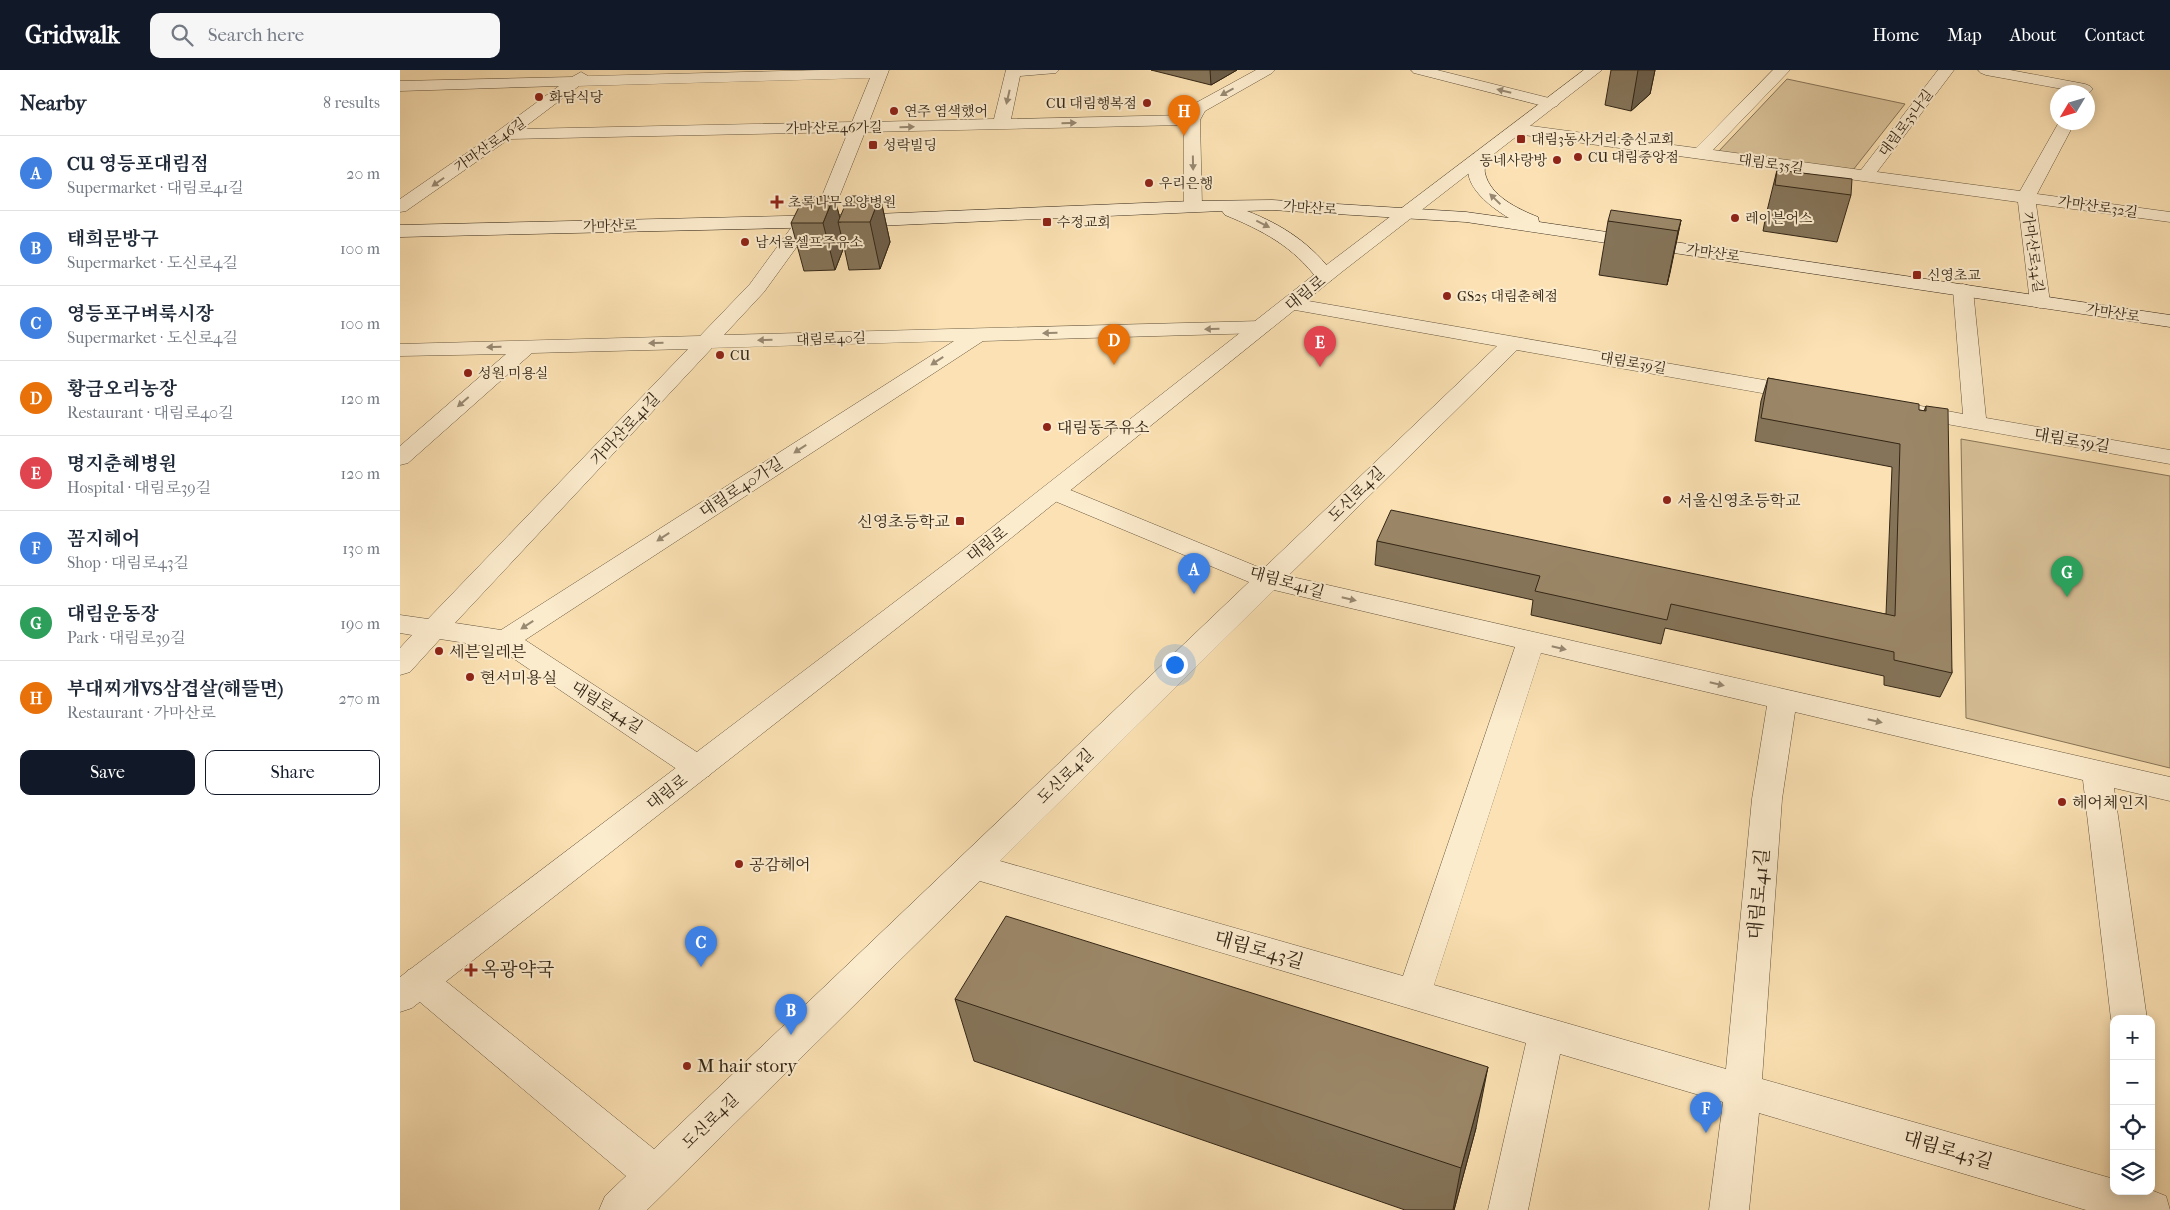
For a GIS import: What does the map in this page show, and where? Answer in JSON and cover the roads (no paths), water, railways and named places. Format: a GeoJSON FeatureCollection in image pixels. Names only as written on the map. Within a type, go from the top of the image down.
{"type":"FeatureCollection","features":[{"type":"Feature","properties":{"kind":"street"},"geometry":{"type":"LineString","coordinates":[[400,86],[426,70]]}},
{"type":"Feature","properties":{"kind":"street"},"geometry":{"type":"LineString","coordinates":[[1001,124],[1014,71],[1051,70]]}},
{"type":"Feature","properties":{"kind":"street"},"geometry":{"type":"LineString","coordinates":[[1193,206],[1192,120],[1198,108],[1267,70]]}},
{"type":"Feature","properties":{"kind":"street"},"geometry":{"type":"LineString","coordinates":[[1419,70],[1551,103]]}},
{"type":"Feature","properties":{"kind":"street","name":"대림로"},"geometry":{"type":"LineString","coordinates":[[655,1175],[410,989],[1054,492],[1404,214],[1594,70]]}},
{"type":"Feature","properties":{"kind":"street"},"geometry":{"type":"LineString","coordinates":[[1700,154],[1782,70]]}},
{"type":"Feature","properties":{"kind":"street","name":"대림로35나길"},"geometry":{"type":"LineString","coordinates":[[1865,176],[1946,70]]}},
{"type":"Feature","properties":{"kind":"street"},"geometry":{"type":"LineString","coordinates":[[1986,70],[2080,85]]}},
{"type":"Feature","properties":{"kind":"street"},"geometry":{"type":"LineString","coordinates":[[400,86],[584,75],[880,72],[858,128],[813,221]]}},
{"type":"Feature","properties":{"kind":"street","name":"가마산로46길"},"geometry":{"type":"LineString","coordinates":[[400,207],[506,134],[584,75]]}},
{"type":"Feature","properties":{"kind":"street","name":"가마산로46가길"},"geometry":{"type":"LineString","coordinates":[[506,134],[1192,120]]}},
{"type":"Feature","properties":{"kind":"street","name":"대림로35길"},"geometry":{"type":"LineString","coordinates":[[1516,130],[2026,197]]}},
{"type":"Feature","properties":{"kind":"street","name":"가마산로34길"},"geometry":{"type":"LineString","coordinates":[[2040,302],[2026,197],[2063,130]]}},
{"type":"Feature","properties":{"kind":"street"},"geometry":{"type":"LineString","coordinates":[[1479,158],[1476,172],[1481,184],[1490,194],[1519,217],[1553,230]]}},
{"type":"Feature","properties":{"kind":"street","name":"가마산로32길"},"geometry":{"type":"LineString","coordinates":[[2026,197],[2170,217]]}},
{"type":"Feature","properties":{"kind":"street","name":"가마산로"},"geometry":{"type":"LineString","coordinates":[[400,231],[813,221],[1193,206],[1272,205],[1466,217],[2170,321]]}},
{"type":"Feature","properties":{"kind":"street"},"geometry":{"type":"LineString","coordinates":[[1218,206],[1259,221],[1285,235],[1307,253],[1325,276]]}},
{"type":"Feature","properties":{"kind":"street","name":"가마산로41길"},"geometry":{"type":"LineString","coordinates":[[400,665],[757,288],[813,221]]}},
{"type":"Feature","properties":{"kind":"street"},"geometry":{"type":"LineString","coordinates":[[1963,290],[1975,422]]}},
{"type":"Feature","properties":{"kind":"street","name":"대림로39길"},"geometry":{"type":"LineString","coordinates":[[1290,304],[1817,395]]}},
{"type":"Feature","properties":{"kind":"street","name":"대림로40길"},"geometry":{"type":"LineString","coordinates":[[400,350],[1261,327]]}},
{"type":"Feature","properties":{"kind":"street","name":"대림로40가길"},"geometry":{"type":"LineString","coordinates":[[505,640],[978,335]]}},
{"type":"Feature","properties":{"kind":"street","name":"도신로4길"},"geometry":{"type":"LineString","coordinates":[[619,1210],[1512,343]]}},
{"type":"Feature","properties":{"kind":"street"},"geometry":{"type":"LineString","coordinates":[[400,458],[526,346]]}},
{"type":"Feature","properties":{"kind":"street","name":"대림로39길"},"geometry":{"type":"LineString","coordinates":[[1886,407],[2170,457]]}},
{"type":"Feature","properties":{"kind":"street","name":"대림로41길"},"geometry":{"type":"LineString","coordinates":[[1054,492],[1268,580],[2170,789]]}},
{"type":"Feature","properties":{"kind":"street","name":"대림로44길"},"geometry":{"type":"LineString","coordinates":[[400,624],[505,640],[698,768]]}},
{"type":"Feature","properties":{"kind":"street"},"geometry":{"type":"LineString","coordinates":[[1414,994],[1531,641]]}},
{"type":"Feature","properties":{"kind":"street","name":"대림로41길"},"geometry":{"type":"LineString","coordinates":[[1742,1090],[1767,799],[1782,699]]}},
{"type":"Feature","properties":{"kind":"street"},"geometry":{"type":"LineString","coordinates":[[2097,772],[2128,1015]]}},
{"type":"Feature","properties":{"kind":"street","name":"대림로43길"},"geometry":{"type":"LineString","coordinates":[[973,866],[2153,1210]]}},
{"type":"Feature","properties":{"kind":"street"},"geometry":{"type":"LineString","coordinates":[[1508,1210],[1546,1033]]}},
{"type":"Feature","properties":{"kind":"street"},"geometry":{"type":"LineString","coordinates":[[1729,1210],[1742,1090]]}},
{"type":"Feature","properties":{"kind":"street"},"geometry":{"type":"LineString","coordinates":[[2151,1195],[2153,1210]]}},
{"type":"Feature","properties":{"kind":"place","name":"화담식당"},"geometry":{"type":"Point","coordinates":[539,97]}},
{"type":"Feature","properties":{"kind":"place","name":"CU 대림행복점"},"geometry":{"type":"Point","coordinates":[1147,103]}},
{"type":"Feature","properties":{"kind":"place","name":"연주 염색했어"},"geometry":{"type":"Point","coordinates":[894,111]}},
{"type":"Feature","properties":{"kind":"place","name":"부대찌개VS삼겹살(해뜰면)"},"geometry":{"type":"Point","coordinates":[1184,136]}},
{"type":"Feature","properties":{"kind":"place","name":"대림3동사거리.충신교회"},"geometry":{"type":"Point","coordinates":[1521,139]}},
{"type":"Feature","properties":{"kind":"place","name":"성락빌딩"},"geometry":{"type":"Point","coordinates":[873,145]}},
{"type":"Feature","properties":{"kind":"place","name":"CU 대림중앙점"},"geometry":{"type":"Point","coordinates":[1578,157]}},
{"type":"Feature","properties":{"kind":"place","name":"동네사랑방"},"geometry":{"type":"Point","coordinates":[1557,160]}},
{"type":"Feature","properties":{"kind":"place","name":"우리은행"},"geometry":{"type":"Point","coordinates":[1149,183]}},
{"type":"Feature","properties":{"kind":"place","name":"초록나무요양병원"},"geometry":{"type":"Point","coordinates":[777,202]}},
{"type":"Feature","properties":{"kind":"place","name":"레이븐어스"},"geometry":{"type":"Point","coordinates":[1735,218]}},
{"type":"Feature","properties":{"kind":"place","name":"수정교회"},"geometry":{"type":"Point","coordinates":[1047,222]}},
{"type":"Feature","properties":{"kind":"place","name":"남서울셀프주유소"},"geometry":{"type":"Point","coordinates":[745,242]}},
{"type":"Feature","properties":{"kind":"place","name":"신영초교"},"geometry":{"type":"Point","coordinates":[1917,275]}},
{"type":"Feature","properties":{"kind":"place","name":"GS25 대림춘혜점"},"geometry":{"type":"Point","coordinates":[1447,296]}},
{"type":"Feature","properties":{"kind":"place","name":"CU"},"geometry":{"type":"Point","coordinates":[720,355]}},
{"type":"Feature","properties":{"kind":"place","name":"황금오리농장"},"geometry":{"type":"Point","coordinates":[1114,365]}},
{"type":"Feature","properties":{"kind":"place","name":"명지춘혜병원"},"geometry":{"type":"Point","coordinates":[1320,367]}},
{"type":"Feature","properties":{"kind":"place","name":"성원 미용실"},"geometry":{"type":"Point","coordinates":[468,373]}},
{"type":"Feature","properties":{"kind":"place","name":"대림동주유소"},"geometry":{"type":"Point","coordinates":[1047,427]}},
{"type":"Feature","properties":{"kind":"place","name":"서울신영초등학교"},"geometry":{"type":"Point","coordinates":[1667,500]}},
{"type":"Feature","properties":{"kind":"place","name":"신영초등학교"},"geometry":{"type":"Point","coordinates":[960,521]}},
{"type":"Feature","properties":{"kind":"place","name":"CU 영등포대림점"},"geometry":{"type":"Point","coordinates":[1194,594]}},
{"type":"Feature","properties":{"kind":"place","name":"대림운동장"},"geometry":{"type":"Point","coordinates":[2067,597]}},
{"type":"Feature","properties":{"kind":"place","name":"세븐일레븐"},"geometry":{"type":"Point","coordinates":[439,651]}},
{"type":"Feature","properties":{"kind":"place","name":"현서미용실"},"geometry":{"type":"Point","coordinates":[470,677]}},
{"type":"Feature","properties":{"kind":"place","name":"헤어체인지"},"geometry":{"type":"Point","coordinates":[2062,802]}},
{"type":"Feature","properties":{"kind":"place","name":"공감헤어"},"geometry":{"type":"Point","coordinates":[739,864]}},
{"type":"Feature","properties":{"kind":"place","name":"영등포구벼룩시장"},"geometry":{"type":"Point","coordinates":[701,967]}},
{"type":"Feature","properties":{"kind":"place","name":"옥광약국"},"geometry":{"type":"Point","coordinates":[471,970]}},
{"type":"Feature","properties":{"kind":"place","name":"태희문방구"},"geometry":{"type":"Point","coordinates":[791,1035]}},
{"type":"Feature","properties":{"kind":"place","name":"M hair story"},"geometry":{"type":"Point","coordinates":[687,1066]}},
{"type":"Feature","properties":{"kind":"place","name":"꼼지헤어"},"geometry":{"type":"Point","coordinates":[1706,1133]}}]}
